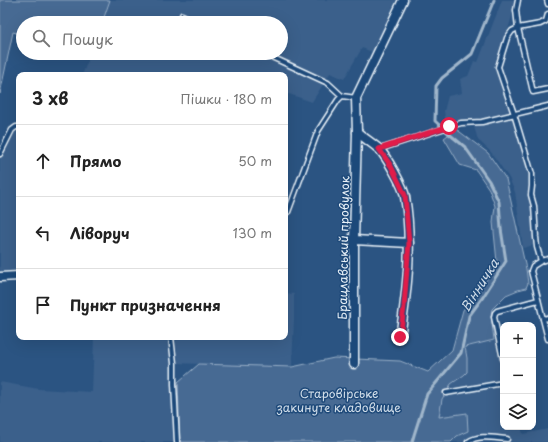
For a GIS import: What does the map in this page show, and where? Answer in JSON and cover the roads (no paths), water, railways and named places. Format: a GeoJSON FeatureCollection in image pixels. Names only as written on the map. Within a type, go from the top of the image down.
{"type":"FeatureCollection","features":[{"type":"Feature","properties":{"kind":"street","name":"Брацлавський провулок"},"geometry":{"type":"LineString","coordinates":[[354,364],[354,240],[357,132],[356,98],[403,0]]}},
{"type":"Feature","properties":{"kind":"street"},"geometry":{"type":"LineString","coordinates":[[357,132],[379,149],[391,166],[405,195],[409,243],[400,337]]}},
{"type":"Feature","properties":{"kind":"street"},"geometry":{"type":"LineString","coordinates":[[354,240],[409,243]]}},
{"type":"Feature","properties":{"kind":"street"},"geometry":{"type":"LineString","coordinates":[[0,277],[16,276]]}},
{"type":"Feature","properties":{"kind":"lane"},"geometry":{"type":"LineString","coordinates":[[518,0],[516,10],[518,28],[533,92],[548,89]]}},
{"type":"Feature","properties":{"kind":"lane"},"geometry":{"type":"LineString","coordinates":[[547,0],[548,4]]}},
{"type":"Feature","properties":{"kind":"lane"},"geometry":{"type":"LineString","coordinates":[[541,261],[537,247],[534,206],[531,195],[532,174],[498,67],[507,38],[512,31],[518,28],[540,24],[546,21],[548,14]]}},
{"type":"Feature","properties":{"kind":"lane"},"geometry":{"type":"LineString","coordinates":[[278,60],[328,83],[342,96],[356,98]]}},
{"type":"Feature","properties":{"kind":"lane"},"geometry":{"type":"LineString","coordinates":[[288,212],[318,130],[342,96]]}},
{"type":"Feature","properties":{"kind":"lane"},"geometry":{"type":"LineString","coordinates":[[379,149],[449,126],[461,123],[482,122],[548,106]]}},
{"type":"Feature","properties":{"kind":"lane"},"geometry":{"type":"LineString","coordinates":[[0,154],[12,130],[16,127]]}},
{"type":"Feature","properties":{"kind":"lane"},"geometry":{"type":"LineString","coordinates":[[548,259],[533,266],[531,271],[548,339]]}},
{"type":"Feature","properties":{"kind":"lane"},"geometry":{"type":"LineString","coordinates":[[503,358],[494,317],[495,313],[497,311],[538,300]]}},
{"type":"Feature","properties":{"kind":"lane"},"geometry":{"type":"LineString","coordinates":[[543,318],[548,318]]}},
{"type":"Feature","properties":{"kind":"lane"},"geometry":{"type":"LineString","coordinates":[[171,340],[174,363],[177,442]]}},
{"type":"Feature","properties":{"kind":"lane"},"geometry":{"type":"LineString","coordinates":[[446,392],[500,383]]}},
{"type":"Feature","properties":{"kind":"lane"},"geometry":{"type":"LineString","coordinates":[[468,442],[472,439],[486,437],[507,439]]}},
{"type":"Feature","properties":{"kind":"waterway","name":"Вінничка"},"geometry":{"type":"LineString","coordinates":[[412,442],[427,394],[461,353],[469,316],[506,261],[499,202],[489,181],[465,147],[435,121],[436,86],[442,78],[472,54],[494,0]]}},
{"type":"Feature","properties":{"kind":"park label","name":"Старовірське закинуте кладовище"},"geometry":{"type":"Point","coordinates":[339,400]}}]}
